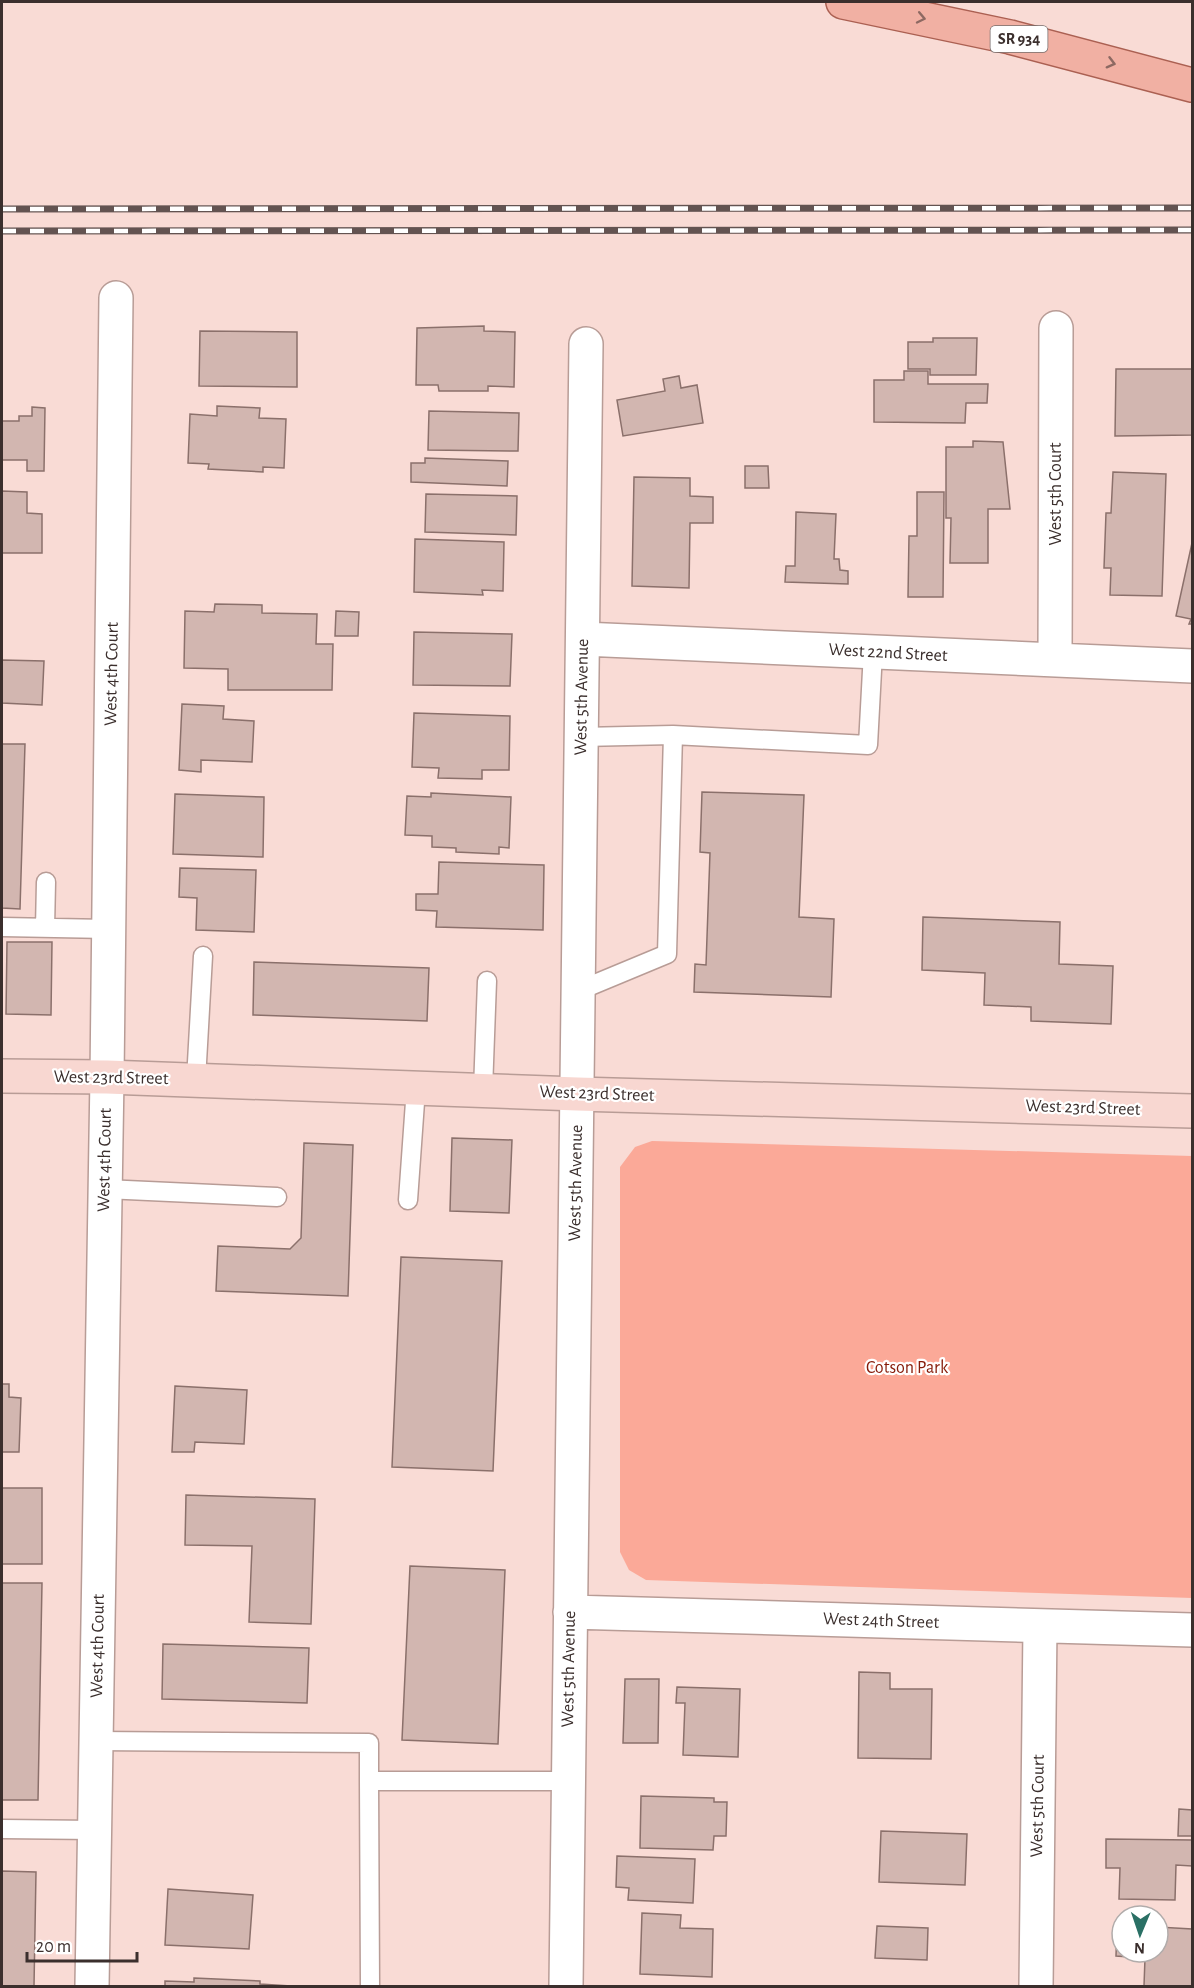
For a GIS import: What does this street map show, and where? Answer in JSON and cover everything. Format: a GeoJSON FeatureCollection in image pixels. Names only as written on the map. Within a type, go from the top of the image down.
{"type":"FeatureCollection","features":[{"type":"Feature","properties":{"kind":"main road","name":"SR 934"},"geometry":{"type":"LineString","coordinates":[[843,2],[1010,37],[1192,85]]}},
{"type":"Feature","properties":{"kind":"street","name":"West 4th Court"},"geometry":{"type":"LineString","coordinates":[[92,1986],[107,1077],[116,298]]}},
{"type":"Feature","properties":{"kind":"street","name":"West 5th Court"},"geometry":{"type":"LineString","coordinates":[[1055,660],[1056,328]]}},
{"type":"Feature","properties":{"kind":"street","name":"West 5th Avenue"},"geometry":{"type":"LineString","coordinates":[[566,1986],[586,344]]}},
{"type":"Feature","properties":{"kind":"street","name":"West 22nd Street"},"geometry":{"type":"LineString","coordinates":[[583,639],[1192,666]]}},
{"type":"Feature","properties":{"kind":"street","name":"West 23rd Street"},"geometry":{"type":"LineString","coordinates":[[2,1076],[107,1077],[577,1094],[1192,1111]]}},
{"type":"Feature","properties":{"kind":"street","name":"West 24th Street"},"geometry":{"type":"LineString","coordinates":[[570,1612],[1192,1630]]}},
{"type":"Feature","properties":{"kind":"street","name":"West 5th Court"},"geometry":{"type":"LineString","coordinates":[[1036,1986],[1040,1626]]}},
{"type":"Feature","properties":{"kind":"lane"},"geometry":{"type":"LineString","coordinates":[[581,737],[674,735],[868,745],[873,652]]}},
{"type":"Feature","properties":{"kind":"lane"},"geometry":{"type":"LineString","coordinates":[[578,991],[667,954],[674,735]]}},
{"type":"Feature","properties":{"kind":"lane"},"geometry":{"type":"LineString","coordinates":[[45,928],[46,882]]}},
{"type":"Feature","properties":{"kind":"lane"},"geometry":{"type":"LineString","coordinates":[[2,927],[108,929]]}},
{"type":"Feature","properties":{"kind":"lane"},"geometry":{"type":"LineString","coordinates":[[196,1080],[203,956]]}},
{"type":"Feature","properties":{"kind":"lane"},"geometry":{"type":"LineString","coordinates":[[483,1090],[487,981]]}},
{"type":"Feature","properties":{"kind":"lane"},"geometry":{"type":"LineString","coordinates":[[408,1200],[416,1088]]}},
{"type":"Feature","properties":{"kind":"lane"},"geometry":{"type":"LineString","coordinates":[[105,1189],[277,1197]]}},
{"type":"Feature","properties":{"kind":"lane"},"geometry":{"type":"LineString","coordinates":[[96,1741],[369,1743],[370,1986]]}},
{"type":"Feature","properties":{"kind":"lane"},"geometry":{"type":"LineString","coordinates":[[369,1780],[568,1781]]}},
{"type":"Feature","properties":{"kind":"lane"},"geometry":{"type":"LineString","coordinates":[[2,1829],[95,1830]]}},
{"type":"Feature","properties":{"kind":"green space","name":"Cotson Park"},"geometry":{"type":"Polygon","coordinates":[[[652,1141],[1192,1156],[1192,1598],[646,1580],[629,1570],[620,1552],[620,1167],[635,1147],[652,1141]]]}},
{"type":"Feature","properties":{"kind":"building"},"geometry":{"type":"Polygon","coordinates":[[[484,326],[484,331],[515,332],[514,387],[488,386],[488,391],[439,391],[438,385],[416,385],[417,328],[484,326]]]}},
{"type":"Feature","properties":{"kind":"building"},"geometry":{"type":"Polygon","coordinates":[[[200,331],[297,332],[297,387],[199,386],[200,331]]]}},
{"type":"Feature","properties":{"kind":"building"},"geometry":{"type":"Polygon","coordinates":[[[933,338],[977,338],[976,375],[930,375],[930,369],[908,369],[908,342],[933,342],[933,338]]]}},
{"type":"Feature","properties":{"kind":"building"},"geometry":{"type":"Polygon","coordinates":[[[1116,369],[1192,369],[1192,435],[1115,436],[1116,369]]]}},
{"type":"Feature","properties":{"kind":"building"},"geometry":{"type":"Polygon","coordinates":[[[904,371],[928,371],[928,384],[988,384],[987,403],[966,403],[965,423],[874,422],[874,380],[904,380],[904,371]]]}},
{"type":"Feature","properties":{"kind":"building"},"geometry":{"type":"Polygon","coordinates":[[[679,376],[681,388],[697,385],[703,423],[623,436],[617,400],[665,391],[663,379],[679,376]]]}},
{"type":"Feature","properties":{"kind":"building"},"geometry":{"type":"Polygon","coordinates":[[[217,406],[260,408],[259,418],[286,419],[284,468],[263,467],[263,472],[208,469],[209,464],[188,463],[190,414],[217,416],[217,406]]]}},
{"type":"Feature","properties":{"kind":"building"},"geometry":{"type":"Polygon","coordinates":[[[32,407],[45,408],[44,471],[27,471],[27,460],[2,460],[2,421],[19,421],[19,416],[32,416],[32,407]]]}},
{"type":"Feature","properties":{"kind":"building"},"geometry":{"type":"Polygon","coordinates":[[[429,411],[519,413],[518,451],[428,450],[429,411]]]}},
{"type":"Feature","properties":{"kind":"building"},"geometry":{"type":"Polygon","coordinates":[[[973,441],[1003,442],[1010,509],[988,509],[988,563],[950,563],[951,518],[946,518],[946,447],[973,447],[973,441]]]}},
{"type":"Feature","properties":{"kind":"building"},"geometry":{"type":"Polygon","coordinates":[[[425,458],[508,461],[507,486],[411,482],[411,463],[425,463],[425,458]]]}},
{"type":"Feature","properties":{"kind":"building"},"geometry":{"type":"Polygon","coordinates":[[[745,466],[768,466],[769,488],[745,488],[745,466]]]}},
{"type":"Feature","properties":{"kind":"building"},"geometry":{"type":"Polygon","coordinates":[[[1113,472],[1166,474],[1162,596],[1110,595],[1111,568],[1104,568],[1106,513],[1111,513],[1113,472]]]}},
{"type":"Feature","properties":{"kind":"building"},"geometry":{"type":"Polygon","coordinates":[[[634,477],[690,478],[690,496],[713,497],[713,523],[690,523],[689,588],[632,586],[634,477]]]}},
{"type":"Feature","properties":{"kind":"building"},"geometry":{"type":"Polygon","coordinates":[[[2,491],[27,492],[27,513],[42,514],[42,553],[2,553],[2,491]]]}},
{"type":"Feature","properties":{"kind":"building"},"geometry":{"type":"Polygon","coordinates":[[[917,492],[944,492],[943,597],[908,597],[909,536],[917,536],[917,492]]]}},
{"type":"Feature","properties":{"kind":"building"},"geometry":{"type":"Polygon","coordinates":[[[426,494],[517,496],[516,535],[425,532],[426,494]]]}},
{"type":"Feature","properties":{"kind":"building"},"geometry":{"type":"Polygon","coordinates":[[[796,512],[836,514],[834,559],[839,559],[840,570],[848,571],[848,584],[785,582],[786,566],[795,566],[796,512]]]}},
{"type":"Feature","properties":{"kind":"building"},"geometry":{"type":"Polygon","coordinates":[[[415,539],[504,542],[503,591],[482,590],[483,595],[414,592],[415,539]]]}},
{"type":"Feature","properties":{"kind":"building"},"geometry":{"type":"Polygon","coordinates":[[[1192,543],[1192,624],[1189,624],[1191,619],[1176,616],[1192,543]]]}},
{"type":"Feature","properties":{"kind":"building"},"geometry":{"type":"Polygon","coordinates":[[[215,604],[262,605],[262,613],[317,614],[316,644],[333,644],[332,690],[228,690],[228,669],[184,668],[185,611],[214,612],[215,604]]]}},
{"type":"Feature","properties":{"kind":"building"},"geometry":{"type":"Polygon","coordinates":[[[336,611],[359,612],[358,636],[335,636],[336,611]]]}},
{"type":"Feature","properties":{"kind":"building"},"geometry":{"type":"Polygon","coordinates":[[[414,632],[512,634],[510,686],[413,685],[414,632]]]}},
{"type":"Feature","properties":{"kind":"building"},"geometry":{"type":"Polygon","coordinates":[[[2,660],[44,661],[42,705],[2,703],[2,660]]]}},
{"type":"Feature","properties":{"kind":"building"},"geometry":{"type":"Polygon","coordinates":[[[182,704],[224,706],[223,719],[254,721],[252,762],[201,760],[201,772],[179,770],[182,704]]]}},
{"type":"Feature","properties":{"kind":"building"},"geometry":{"type":"Polygon","coordinates":[[[414,713],[510,716],[509,770],[482,770],[482,779],[438,778],[439,768],[412,767],[414,713]]]}},
{"type":"Feature","properties":{"kind":"building"},"geometry":{"type":"Polygon","coordinates":[[[2,744],[25,744],[20,909],[2,908],[2,744]]]}},
{"type":"Feature","properties":{"kind":"building"},"geometry":{"type":"Polygon","coordinates":[[[702,792],[804,795],[799,917],[834,919],[831,997],[694,992],[695,964],[706,965],[710,853],[700,852],[702,792]]]}},
{"type":"Feature","properties":{"kind":"building"},"geometry":{"type":"Polygon","coordinates":[[[431,793],[511,797],[509,848],[499,847],[499,854],[456,852],[456,848],[432,847],[432,836],[405,835],[407,796],[431,797],[431,793]]]}},
{"type":"Feature","properties":{"kind":"building"},"geometry":{"type":"Polygon","coordinates":[[[175,794],[264,797],[263,857],[173,854],[175,794]]]}},
{"type":"Feature","properties":{"kind":"building"},"geometry":{"type":"Polygon","coordinates":[[[439,862],[544,865],[543,930],[436,927],[437,911],[416,910],[416,894],[438,894],[439,862]]]}},
{"type":"Feature","properties":{"kind":"building"},"geometry":{"type":"Polygon","coordinates":[[[180,868],[256,870],[254,932],[196,930],[197,898],[179,897],[180,868]]]}},
{"type":"Feature","properties":{"kind":"building"},"geometry":{"type":"Polygon","coordinates":[[[923,917],[1060,922],[1059,964],[1113,966],[1111,1024],[1031,1021],[1031,1007],[984,1005],[985,973],[922,970],[923,917]]]}},
{"type":"Feature","properties":{"kind":"building"},"geometry":{"type":"Polygon","coordinates":[[[7,942],[52,942],[51,1015],[6,1014],[7,942]]]}},
{"type":"Feature","properties":{"kind":"building"},"geometry":{"type":"Polygon","coordinates":[[[254,962],[429,968],[427,1021],[253,1015],[254,962]]]}},
{"type":"Feature","properties":{"kind":"building"},"geometry":{"type":"Polygon","coordinates":[[[452,1138],[512,1140],[509,1213],[450,1211],[452,1138]]]}},
{"type":"Feature","properties":{"kind":"building"},"geometry":{"type":"Polygon","coordinates":[[[304,1143],[353,1145],[348,1296],[216,1291],[218,1246],[290,1249],[301,1238],[304,1143]]]}},
{"type":"Feature","properties":{"kind":"building"},"geometry":{"type":"Polygon","coordinates":[[[401,1257],[502,1261],[493,1471],[392,1467],[401,1257]]]}},
{"type":"Feature","properties":{"kind":"building"},"geometry":{"type":"Polygon","coordinates":[[[2,1384],[9,1384],[9,1397],[21,1398],[19,1452],[2,1452],[2,1384]]]}},
{"type":"Feature","properties":{"kind":"building"},"geometry":{"type":"Polygon","coordinates":[[[175,1386],[247,1390],[244,1444],[195,1442],[194,1452],[172,1452],[175,1386]]]}},
{"type":"Feature","properties":{"kind":"building"},"geometry":{"type":"Polygon","coordinates":[[[2,1488],[42,1488],[42,1564],[2,1564],[2,1488]]]}},
{"type":"Feature","properties":{"kind":"building"},"geometry":{"type":"Polygon","coordinates":[[[186,1495],[315,1499],[311,1624],[249,1622],[252,1546],[185,1545],[186,1495]]]}},
{"type":"Feature","properties":{"kind":"building"},"geometry":{"type":"Polygon","coordinates":[[[410,1566],[505,1570],[498,1744],[402,1740],[410,1566]]]}},
{"type":"Feature","properties":{"kind":"building"},"geometry":{"type":"Polygon","coordinates":[[[2,1583],[42,1583],[38,1800],[2,1800],[2,1583]]]}},
{"type":"Feature","properties":{"kind":"building"},"geometry":{"type":"Polygon","coordinates":[[[163,1644],[309,1648],[307,1703],[162,1699],[163,1644]]]}},
{"type":"Feature","properties":{"kind":"building"},"geometry":{"type":"Polygon","coordinates":[[[859,1672],[890,1673],[890,1689],[932,1689],[931,1759],[858,1758],[859,1672]]]}},
{"type":"Feature","properties":{"kind":"building"},"geometry":{"type":"Polygon","coordinates":[[[625,1679],[659,1679],[658,1743],[623,1743],[625,1679]]]}},
{"type":"Feature","properties":{"kind":"building"},"geometry":{"type":"Polygon","coordinates":[[[677,1687],[740,1689],[738,1757],[683,1755],[685,1703],[676,1703],[677,1687]]]}},
{"type":"Feature","properties":{"kind":"building"},"geometry":{"type":"Polygon","coordinates":[[[641,1796],[714,1798],[714,1802],[727,1802],[726,1836],[714,1836],[713,1850],[640,1848],[641,1796]]]}},
{"type":"Feature","properties":{"kind":"building"},"geometry":{"type":"Polygon","coordinates":[[[1179,1809],[1192,1810],[1192,1836],[1178,1836],[1179,1809]]]}},
{"type":"Feature","properties":{"kind":"building"},"geometry":{"type":"Polygon","coordinates":[[[881,1831],[967,1834],[965,1885],[879,1882],[881,1831]]]}},
{"type":"Feature","properties":{"kind":"building"},"geometry":{"type":"Polygon","coordinates":[[[1106,1839],[1192,1840],[1192,1866],[1176,1865],[1175,1900],[1119,1899],[1120,1868],[1106,1868],[1106,1839]]]}},
{"type":"Feature","properties":{"kind":"building"},"geometry":{"type":"Polygon","coordinates":[[[617,1856],[695,1859],[693,1903],[628,1900],[629,1888],[616,1887],[617,1856]]]}},
{"type":"Feature","properties":{"kind":"building"},"geometry":{"type":"Polygon","coordinates":[[[2,1871],[36,1872],[34,1986],[2,1986],[2,1871]]]}},
{"type":"Feature","properties":{"kind":"building"},"geometry":{"type":"Polygon","coordinates":[[[168,1889],[253,1895],[249,1949],[165,1945],[168,1889]]]}},
{"type":"Feature","properties":{"kind":"building"},"geometry":{"type":"Polygon","coordinates":[[[642,1913],[681,1915],[680,1928],[713,1929],[712,1977],[640,1974],[642,1913]]]}},
{"type":"Feature","properties":{"kind":"building"},"geometry":{"type":"Polygon","coordinates":[[[877,1926],[928,1928],[927,1960],[875,1958],[877,1926]]]}},
{"type":"Feature","properties":{"kind":"building"},"geometry":{"type":"Polygon","coordinates":[[[1170,1928],[1192,1929],[1192,1986],[1144,1986],[1145,1964],[1170,1964],[1170,1928]]]}},
{"type":"Feature","properties":{"kind":"building"},"geometry":{"type":"Polygon","coordinates":[[[194,1978],[260,1981],[260,1984],[291,1986],[165,1986],[165,1981],[194,1982],[194,1978]]]}},
{"type":"Feature","properties":{"kind":"railway"},"geometry":{"type":"LineString","coordinates":[[2,209],[1192,208]]}},
{"type":"Feature","properties":{"kind":"railway"},"geometry":{"type":"LineString","coordinates":[[2,231],[1192,230]]}}]}
